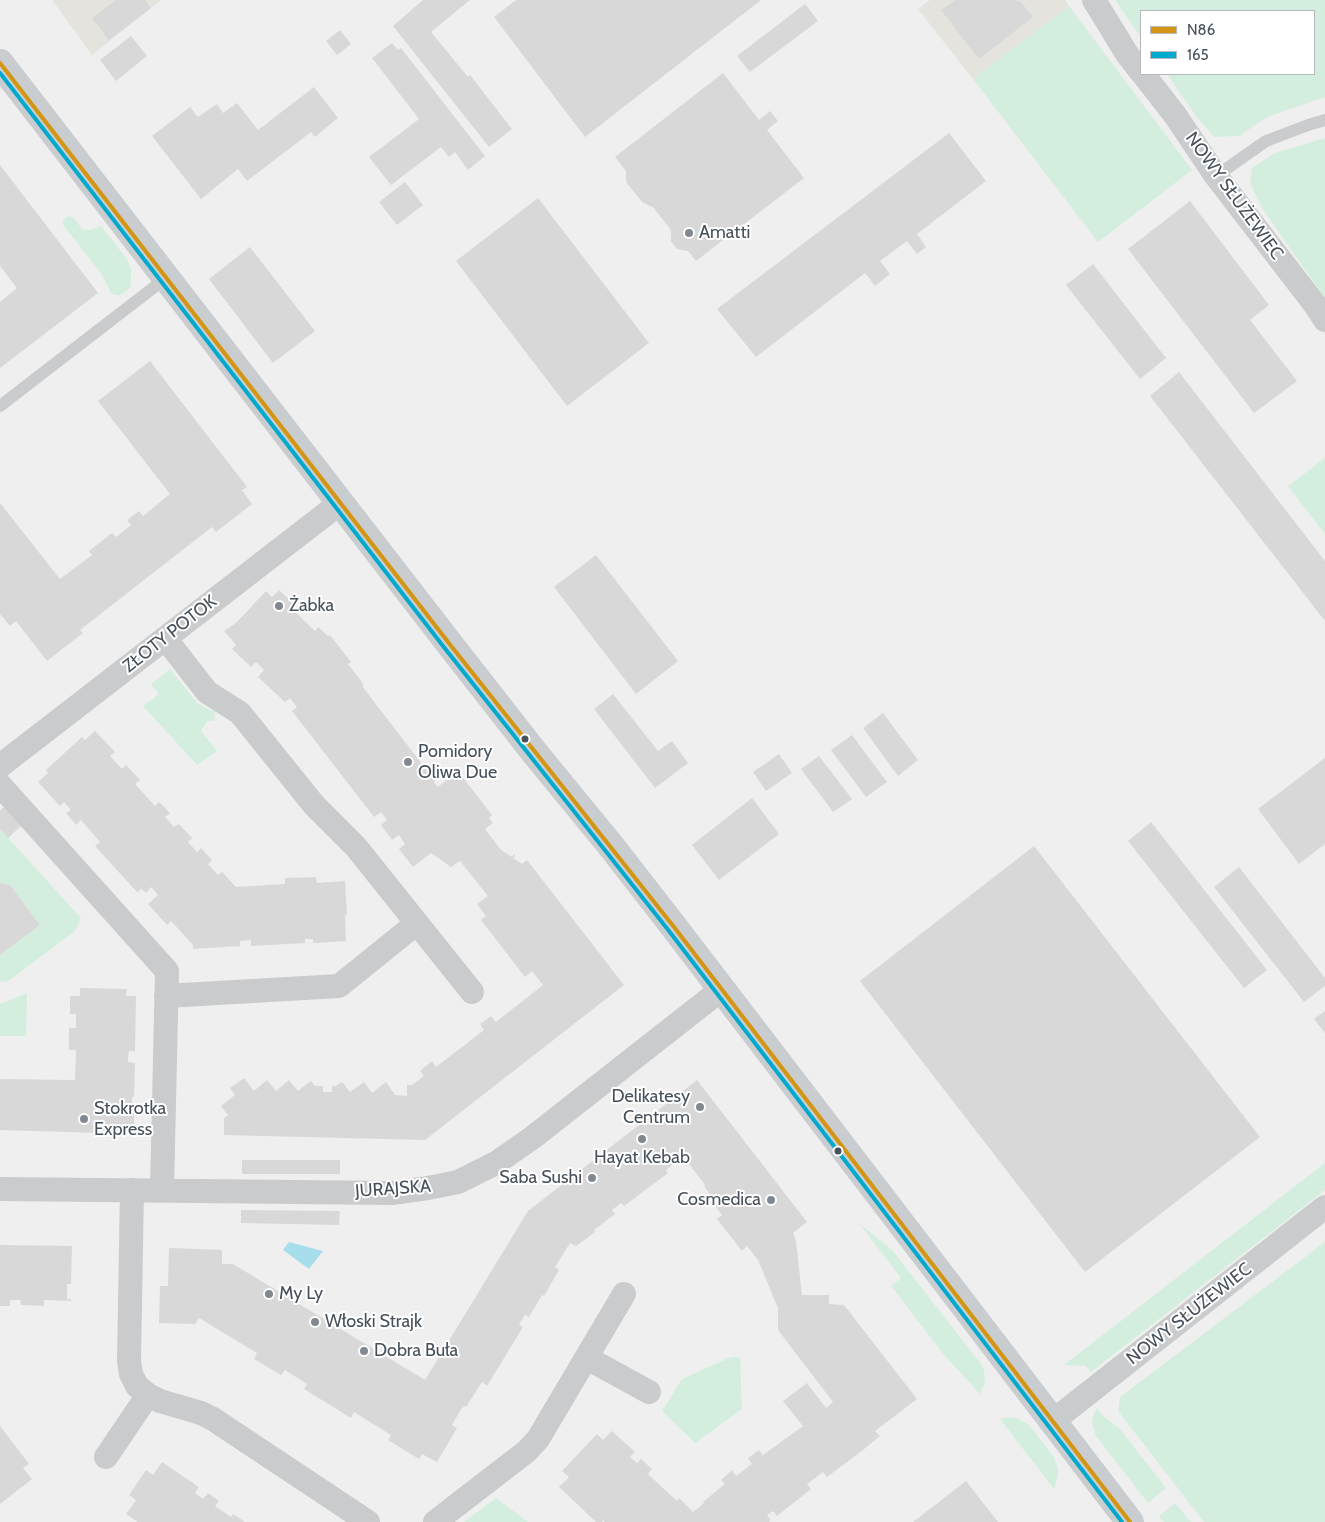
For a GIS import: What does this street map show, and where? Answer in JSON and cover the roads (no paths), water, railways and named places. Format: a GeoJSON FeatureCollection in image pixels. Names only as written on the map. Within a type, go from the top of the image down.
{"type":"FeatureCollection","features":[{"type":"Feature","properties":{"kind":"street","name":"NOWY SŁUŻEWIEC"},"geometry":{"type":"LineString","coordinates":[[1094,0],[1127,54],[1140,70]]}},
{"type":"Feature","properties":{"kind":"street","name":"NOWY SŁUŻEWIEC"},"geometry":{"type":"LineString","coordinates":[[1144,75],[1175,115],[1216,176],[1325,320]]}},
{"type":"Feature","properties":{"kind":"street"},"geometry":{"type":"LineString","coordinates":[[4,78],[166,278],[528,744],[611,846],[1130,1522]]}},
{"type":"Feature","properties":{"kind":"street","name":"ZŁOTY POTOK"},"geometry":{"type":"LineString","coordinates":[[0,766],[340,503]]}},
{"type":"Feature","properties":{"kind":"street"},"geometry":{"type":"LineString","coordinates":[[164,638],[207,692],[240,713],[308,799],[356,846],[472,992]]}},
{"type":"Feature","properties":{"kind":"street"},"geometry":{"type":"LineString","coordinates":[[0,785],[167,972],[162,1190]]}},
{"type":"Feature","properties":{"kind":"street"},"geometry":{"type":"LineString","coordinates":[[166,996],[339,986],[417,923]]}},
{"type":"Feature","properties":{"kind":"street","name":"JURAJSKA"},"geometry":{"type":"LineString","coordinates":[[0,1189],[392,1193],[458,1182],[496,1163],[532,1138],[722,989]]}},
{"type":"Feature","properties":{"kind":"street"},"geometry":{"type":"LineString","coordinates":[[132,1190],[128,1362],[137,1386],[148,1395],[160,1401],[213,1418],[368,1522]]}},
{"type":"Feature","properties":{"kind":"street","name":"NOWY SŁUŻEWIEC"},"geometry":{"type":"LineString","coordinates":[[1053,1421],[1325,1207]]}},
{"type":"Feature","properties":{"kind":"street"},"geometry":{"type":"LineString","coordinates":[[435,1522],[527,1451],[538,1439],[624,1294]]}},
{"type":"Feature","properties":{"kind":"street"},"geometry":{"type":"LineString","coordinates":[[587,1358],[649,1392]]}},
{"type":"Feature","properties":{"kind":"street"},"geometry":{"type":"LineString","coordinates":[[106,1457],[148,1395]]}},
{"type":"Feature","properties":{"kind":"lane"},"geometry":{"type":"LineString","coordinates":[[1216,176],[1266,140],[1325,120]]}},
{"type":"Feature","properties":{"kind":"lane"},"geometry":{"type":"LineString","coordinates":[[0,406],[166,278]]}},
{"type":"Feature","properties":{"kind":"water"},"geometry":{"type":"Polygon","coordinates":[[[289,1242],[323,1251],[309,1269],[283,1250],[289,1242]]]}},
{"type":"Feature","properties":{"kind":"place","name":"Amatti"},"geometry":{"type":"Point","coordinates":[689,233]}},
{"type":"Feature","properties":{"kind":"place","name":"Żabka"},"geometry":{"type":"Point","coordinates":[279,606]}},
{"type":"Feature","properties":{"kind":"place","name":"Pomidory Oliwa Due"},"geometry":{"type":"Point","coordinates":[408,762]}},
{"type":"Feature","properties":{"kind":"place","name":"Delikatesy Centrum"},"geometry":{"type":"Point","coordinates":[700,1107]}},
{"type":"Feature","properties":{"kind":"place","name":"Stokrotka Express"},"geometry":{"type":"Point","coordinates":[84,1119]}},
{"type":"Feature","properties":{"kind":"place","name":"Hayat Kebab"},"geometry":{"type":"Point","coordinates":[642,1139]}},
{"type":"Feature","properties":{"kind":"place","name":"Saba Sushi"},"geometry":{"type":"Point","coordinates":[592,1178]}},
{"type":"Feature","properties":{"kind":"place","name":"Cosmedica"},"geometry":{"type":"Point","coordinates":[771,1200]}},
{"type":"Feature","properties":{"kind":"place","name":"My Ly"},"geometry":{"type":"Point","coordinates":[269,1294]}},
{"type":"Feature","properties":{"kind":"place","name":"Włoski Strajk"},"geometry":{"type":"Point","coordinates":[315,1322]}},
{"type":"Feature","properties":{"kind":"place","name":"Dobra Buła"},"geometry":{"type":"Point","coordinates":[364,1351]}}]}
